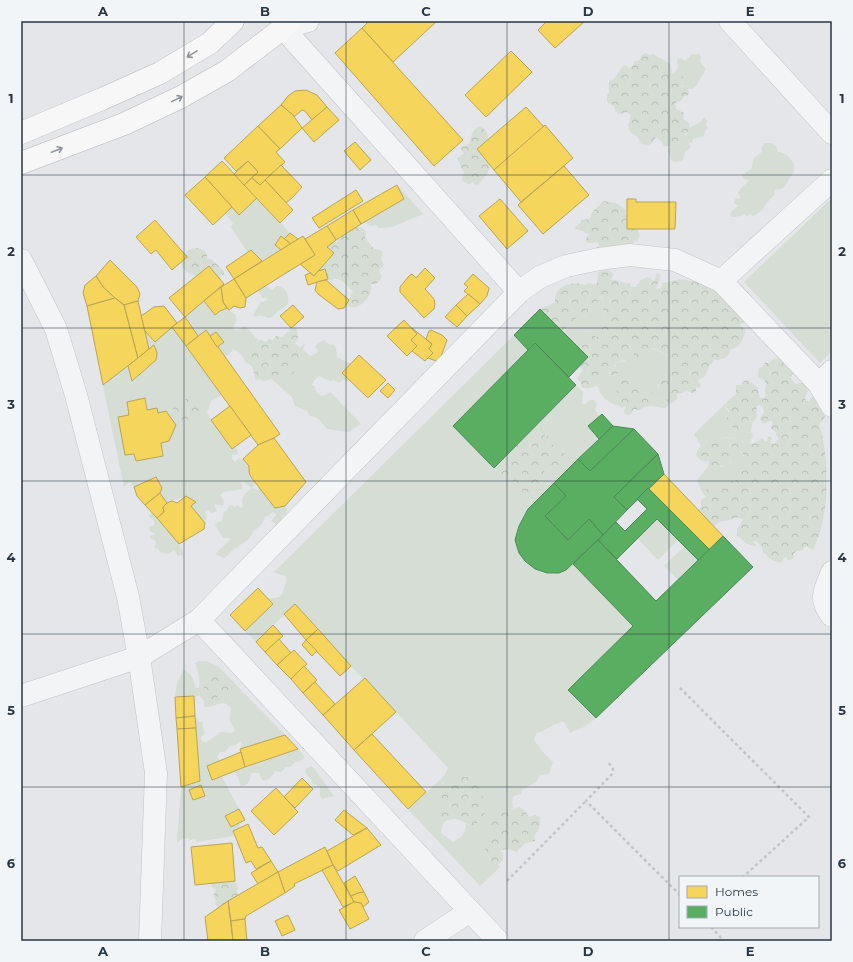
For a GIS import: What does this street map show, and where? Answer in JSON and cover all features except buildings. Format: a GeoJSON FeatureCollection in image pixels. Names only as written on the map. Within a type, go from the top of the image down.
{"type":"FeatureCollection","features":[{"type":"Feature","properties":{"kind":"highway"},"geometry":{"type":"LineString","coordinates":[[21,133],[160,73],[210,42],[233,21]]}},
{"type":"Feature","properties":{"kind":"highway"},"geometry":{"type":"LineString","coordinates":[[21,164],[124,124],[181,97],[227,71],[287,25]]}},
{"type":"Feature","properties":{"kind":"street"},"geometry":{"type":"LineString","coordinates":[[210,42],[226,21]]}},
{"type":"Feature","properties":{"kind":"street"},"geometry":{"type":"LineString","coordinates":[[287,25],[308,21]]}},
{"type":"Feature","properties":{"kind":"street"},"geometry":{"type":"LineString","coordinates":[[730,21],[832,133]]}},
{"type":"Feature","properties":{"kind":"street"},"geometry":{"type":"LineString","coordinates":[[287,25],[518,292]]}},
{"type":"Feature","properties":{"kind":"street"},"geometry":{"type":"LineString","coordinates":[[721,281],[832,180]]}},
{"type":"Feature","properties":{"kind":"street"},"geometry":{"type":"LineString","coordinates":[[21,696],[139,657],[198,620],[518,292],[540,277],[566,266],[599,259],[630,255],[675,260],[721,281],[825,378],[832,406]]}},
{"type":"Feature","properties":{"kind":"street"},"geometry":{"type":"LineString","coordinates":[[23,268],[56,329],[76,395],[128,597],[139,657],[156,773],[150,941]]}},
{"type":"Feature","properties":{"kind":"street"},"geometry":{"type":"LineString","coordinates":[[832,572],[823,597],[825,608],[832,616]]}},
{"type":"Feature","properties":{"kind":"street"},"geometry":{"type":"LineString","coordinates":[[198,620],[498,941]]}},
{"type":"Feature","properties":{"kind":"street"},"geometry":{"type":"LineString","coordinates":[[425,941],[470,911]]}},
{"type":"Feature","properties":{"kind":"path"},"geometry":{"type":"LineString","coordinates":[[680,688],[809,817],[743,876]]}},
{"type":"Feature","properties":{"kind":"path"},"geometry":{"type":"LineString","coordinates":[[507,881],[612,774],[613,768],[610,763]]}},
{"type":"Feature","properties":{"kind":"path"},"geometry":{"type":"LineString","coordinates":[[586,800],[679,894]]}},
{"type":"Feature","properties":{"kind":"path"},"geometry":{"type":"LineString","coordinates":[[712,928],[724,941]]}},
{"type":"Feature","properties":{"kind":"green space"},"geometry":{"type":"Polygon","coordinates":[[[645,53],[650,55],[653,54],[670,64],[673,75],[684,77],[686,80],[681,86],[688,88],[688,95],[684,96],[682,100],[675,103],[676,109],[684,113],[683,119],[689,123],[690,131],[685,134],[682,144],[676,143],[674,148],[664,146],[656,137],[649,145],[641,144],[638,137],[630,132],[628,125],[631,115],[627,112],[620,114],[616,112],[613,105],[607,102],[609,81],[614,79],[623,66],[626,65],[629,68],[633,66],[634,62],[640,60],[641,56],[645,53]]]}},
{"type":"Feature","properties":{"kind":"green space"},"geometry":{"type":"Polygon","coordinates":[[[694,54],[699,54],[701,57],[700,62],[706,69],[696,86],[692,89],[683,86],[673,75],[678,67],[677,60],[680,58],[685,61],[694,54]]]}},
{"type":"Feature","properties":{"kind":"green space"},"geometry":{"type":"Polygon","coordinates":[[[705,117],[708,128],[705,131],[704,136],[693,139],[692,143],[688,142],[691,147],[685,152],[683,160],[677,162],[672,161],[668,150],[684,138],[690,131],[690,127],[698,124],[705,117]]]}},
{"type":"Feature","properties":{"kind":"green space"},"geometry":{"type":"Polygon","coordinates":[[[481,126],[488,136],[488,157],[490,166],[487,174],[478,185],[474,184],[473,182],[469,184],[463,181],[462,178],[464,172],[457,159],[464,153],[460,148],[470,143],[472,133],[481,126]]]}},
{"type":"Feature","properties":{"kind":"green space"},"geometry":{"type":"Polygon","coordinates":[[[765,143],[771,143],[776,146],[778,152],[781,152],[790,158],[793,164],[794,172],[785,186],[775,190],[774,195],[762,210],[753,216],[750,214],[747,216],[744,214],[741,216],[732,217],[730,215],[732,211],[738,206],[734,203],[735,199],[741,198],[738,193],[749,180],[744,179],[742,176],[750,170],[754,159],[762,151],[761,148],[765,143]]]}},
{"type":"Feature","properties":{"kind":"green space"},"geometry":{"type":"Polygon","coordinates":[[[397,185],[423,214],[392,227],[379,228],[376,225],[371,226],[364,222],[404,199],[397,185]]]}},
{"type":"Feature","properties":{"kind":"green space"},"geometry":{"type":"Polygon","coordinates":[[[257,198],[290,233],[284,239],[281,237],[275,245],[281,250],[262,261],[251,251],[248,253],[231,227],[233,223],[225,214],[232,207],[257,198]]]}},
{"type":"Feature","properties":{"kind":"green space"},"geometry":{"type":"Polygon","coordinates":[[[832,198],[832,351],[820,363],[744,282],[832,198]]]}},
{"type":"Feature","properties":{"kind":"green space"},"geometry":{"type":"Polygon","coordinates":[[[604,201],[616,203],[626,210],[625,214],[631,217],[638,226],[637,229],[639,238],[637,241],[633,241],[633,243],[629,244],[628,248],[592,252],[599,246],[598,242],[588,243],[585,241],[589,234],[575,228],[583,220],[590,219],[594,210],[604,201]]]}},
{"type":"Feature","properties":{"kind":"green space"},"geometry":{"type":"Polygon","coordinates":[[[356,227],[363,228],[366,232],[365,238],[374,249],[383,252],[381,259],[384,265],[379,271],[382,277],[376,284],[371,284],[370,294],[364,302],[355,307],[350,307],[346,305],[353,291],[339,279],[333,279],[333,282],[328,279],[325,269],[318,271],[331,239],[337,243],[340,237],[356,227]]]}},
{"type":"Feature","properties":{"kind":"green space"},"geometry":{"type":"Polygon","coordinates":[[[195,248],[201,249],[207,255],[207,259],[211,259],[224,271],[224,274],[220,276],[221,280],[196,276],[186,271],[180,260],[188,250],[195,248]]]}},
{"type":"Feature","properties":{"kind":"green space"},"geometry":{"type":"Polygon","coordinates":[[[606,270],[614,274],[610,280],[630,283],[631,287],[636,287],[641,280],[648,277],[654,281],[657,273],[660,274],[656,289],[661,288],[663,283],[680,279],[696,282],[734,279],[750,294],[753,309],[744,323],[739,324],[746,331],[742,340],[737,347],[731,349],[729,355],[720,360],[714,360],[706,375],[699,379],[698,382],[701,384],[700,388],[696,387],[696,392],[692,393],[688,391],[677,394],[677,398],[674,402],[669,404],[667,398],[657,395],[659,391],[659,377],[669,374],[674,366],[681,366],[683,362],[677,359],[674,361],[669,359],[668,355],[653,348],[651,348],[648,355],[634,358],[634,354],[628,350],[625,353],[628,358],[616,363],[614,366],[618,370],[617,375],[606,376],[597,385],[591,388],[584,388],[581,386],[581,383],[577,378],[583,370],[579,366],[588,357],[574,343],[579,338],[587,335],[597,337],[600,335],[600,331],[605,324],[602,297],[600,295],[596,297],[598,307],[596,311],[593,310],[591,306],[588,311],[589,313],[587,314],[582,316],[575,314],[573,315],[576,319],[565,326],[567,329],[564,333],[540,309],[555,302],[558,291],[565,285],[576,283],[586,285],[589,283],[593,285],[597,284],[598,272],[606,270]]]}},
{"type":"Feature","properties":{"kind":"green space"},"geometry":{"type":"Polygon","coordinates":[[[265,286],[273,290],[276,286],[283,288],[286,291],[288,301],[285,307],[273,317],[268,318],[260,315],[256,317],[253,315],[261,302],[268,300],[267,298],[262,298],[258,290],[265,286]]]}},
{"type":"Feature","properties":{"kind":"green space"},"geometry":{"type":"Polygon","coordinates":[[[600,295],[602,298],[605,324],[600,335],[597,337],[587,335],[579,338],[574,343],[564,333],[567,329],[565,326],[575,314],[584,316],[589,313],[588,311],[591,306],[598,307],[596,297],[600,295]]]}},
{"type":"Feature","properties":{"kind":"green space"},"geometry":{"type":"Polygon","coordinates":[[[204,301],[215,315],[227,308],[235,314],[237,319],[233,328],[236,331],[245,326],[258,340],[256,343],[259,349],[252,366],[245,362],[243,357],[233,349],[230,354],[224,357],[217,347],[224,342],[216,332],[210,336],[206,330],[198,336],[185,317],[204,301]]]}},
{"type":"Feature","properties":{"kind":"green space"},"geometry":{"type":"Polygon","coordinates":[[[296,324],[298,337],[295,344],[300,347],[298,353],[302,356],[302,362],[296,371],[288,379],[284,379],[280,383],[276,383],[272,379],[263,381],[259,379],[256,381],[252,366],[254,361],[251,355],[253,352],[258,353],[259,350],[256,343],[257,341],[260,340],[266,342],[269,339],[273,340],[276,336],[282,337],[296,324]]]}},
{"type":"Feature","properties":{"kind":"green space"},"geometry":{"type":"Polygon","coordinates":[[[172,327],[222,395],[211,401],[207,413],[232,449],[234,447],[238,451],[238,454],[232,455],[232,459],[235,462],[239,458],[246,462],[256,483],[252,488],[242,481],[242,489],[223,492],[220,496],[224,500],[223,506],[214,504],[217,511],[212,513],[208,510],[205,512],[207,518],[204,521],[191,506],[196,502],[186,496],[167,503],[160,493],[162,488],[156,478],[134,487],[130,482],[124,487],[103,386],[128,366],[133,381],[156,360],[157,353],[154,345],[149,349],[145,331],[155,342],[172,327]]]}},
{"type":"Feature","properties":{"kind":"green space"},"geometry":{"type":"Polygon","coordinates":[[[514,335],[528,350],[453,426],[494,468],[513,448],[514,451],[511,454],[510,459],[502,465],[499,470],[532,494],[536,488],[541,486],[544,469],[560,466],[564,452],[562,448],[557,448],[545,437],[538,434],[533,433],[527,442],[520,442],[576,385],[583,392],[582,403],[584,405],[590,400],[594,400],[597,403],[595,410],[599,417],[588,426],[599,439],[536,501],[524,515],[519,526],[517,536],[518,545],[526,562],[542,573],[560,573],[573,564],[633,626],[568,689],[596,718],[584,727],[570,733],[564,722],[560,722],[536,734],[534,740],[553,762],[549,774],[540,775],[536,782],[522,790],[521,794],[513,797],[513,809],[510,813],[495,810],[493,819],[488,827],[490,844],[485,847],[488,859],[500,867],[480,886],[408,809],[444,776],[448,768],[365,678],[363,679],[295,604],[256,642],[245,631],[273,604],[267,598],[276,598],[282,594],[286,582],[286,576],[274,572],[514,335]],[[477,775],[453,777],[442,783],[440,794],[443,802],[440,817],[444,822],[441,833],[453,842],[462,835],[466,824],[474,826],[481,809],[486,803],[485,799],[480,794],[481,782],[477,775]]]}},
{"type":"Feature","properties":{"kind":"green space"},"geometry":{"type":"Polygon","coordinates":[[[324,340],[328,344],[334,345],[336,348],[337,357],[351,364],[351,382],[343,380],[339,383],[319,376],[312,385],[315,387],[316,392],[321,396],[330,392],[361,424],[349,432],[327,429],[322,422],[313,416],[310,416],[307,411],[295,406],[292,397],[276,383],[280,383],[298,368],[298,352],[305,343],[303,350],[310,356],[317,353],[318,350],[315,347],[324,340]]]}},
{"type":"Feature","properties":{"kind":"green space"},"geometry":{"type":"Polygon","coordinates":[[[651,348],[683,362],[675,370],[664,375],[658,385],[660,397],[667,398],[669,404],[666,408],[651,406],[651,389],[640,386],[615,391],[615,403],[619,406],[605,399],[597,386],[606,375],[614,376],[616,363],[625,361],[625,353],[628,350],[634,354],[634,358],[648,355],[651,348]]]}},
{"type":"Feature","properties":{"kind":"green space"},"geometry":{"type":"Polygon","coordinates":[[[773,359],[782,359],[793,372],[791,378],[795,384],[802,383],[806,385],[808,391],[805,398],[806,401],[810,402],[810,398],[814,396],[818,407],[824,410],[825,417],[819,425],[822,432],[826,459],[827,485],[822,525],[813,550],[806,546],[801,551],[794,553],[793,559],[788,560],[786,557],[783,558],[782,562],[780,563],[770,559],[763,553],[761,546],[756,541],[753,542],[757,546],[751,545],[737,535],[737,529],[743,520],[740,518],[721,521],[714,526],[698,510],[701,506],[701,500],[708,494],[706,490],[707,487],[714,485],[718,486],[725,479],[729,479],[734,482],[739,477],[741,465],[745,459],[743,453],[739,449],[735,449],[728,466],[715,467],[715,472],[711,473],[708,472],[709,461],[702,461],[696,455],[698,450],[705,444],[708,437],[711,435],[716,435],[721,439],[739,439],[746,444],[753,443],[763,438],[764,441],[767,442],[768,437],[770,436],[772,439],[770,443],[774,444],[779,438],[776,435],[776,432],[771,428],[773,422],[771,421],[763,424],[761,421],[760,418],[764,413],[763,408],[760,405],[757,406],[757,416],[752,423],[751,432],[746,433],[737,430],[730,424],[729,420],[727,419],[729,411],[725,405],[736,394],[736,385],[741,385],[744,381],[748,380],[757,387],[760,398],[764,398],[766,396],[766,383],[758,376],[759,368],[765,363],[770,363],[773,359]]]}},
{"type":"Feature","properties":{"kind":"green space"},"geometry":{"type":"Polygon","coordinates":[[[627,377],[633,382],[634,386],[651,389],[654,399],[651,402],[651,406],[644,407],[640,410],[633,409],[632,413],[629,415],[625,414],[624,411],[626,407],[624,406],[622,408],[612,401],[613,392],[618,390],[616,383],[627,377]]]}},
{"type":"Feature","properties":{"kind":"green space"},"geometry":{"type":"Polygon","coordinates":[[[193,395],[202,410],[199,414],[197,423],[190,429],[186,429],[179,421],[173,421],[170,417],[174,414],[173,409],[177,403],[183,402],[187,397],[193,395]]]}},
{"type":"Feature","properties":{"kind":"green space"},"geometry":{"type":"Polygon","coordinates":[[[729,400],[725,405],[726,409],[745,432],[751,432],[753,435],[749,444],[727,437],[721,439],[716,435],[708,437],[705,444],[701,446],[694,434],[729,400]]]}},
{"type":"Feature","properties":{"kind":"green space"},"geometry":{"type":"Polygon","coordinates":[[[544,426],[547,427],[548,431],[544,436],[548,436],[553,442],[553,445],[557,448],[562,448],[565,456],[560,466],[544,469],[544,473],[548,477],[546,480],[541,482],[541,486],[528,495],[519,490],[519,486],[512,481],[504,482],[498,473],[502,465],[510,459],[511,454],[514,451],[513,448],[520,442],[526,442],[536,430],[544,426]]]}},
{"type":"Feature","properties":{"kind":"green space"},"geometry":{"type":"Polygon","coordinates":[[[735,449],[739,449],[745,458],[741,465],[739,477],[734,482],[729,479],[725,479],[718,487],[706,490],[708,494],[706,497],[697,480],[709,466],[709,468],[718,466],[723,467],[731,462],[731,456],[735,449]]]}},
{"type":"Feature","properties":{"kind":"green space"},"geometry":{"type":"Polygon","coordinates":[[[259,487],[275,508],[285,506],[287,509],[286,514],[282,516],[283,521],[278,525],[271,521],[276,515],[273,512],[265,517],[261,525],[254,530],[249,539],[234,549],[225,558],[222,558],[215,554],[231,539],[223,538],[215,525],[222,521],[223,513],[229,506],[231,505],[235,507],[238,505],[241,508],[243,506],[243,497],[252,488],[258,490],[259,487]]]}},
{"type":"Feature","properties":{"kind":"green space"},"geometry":{"type":"Polygon","coordinates":[[[152,512],[179,544],[184,555],[178,556],[174,550],[169,554],[161,553],[158,549],[154,548],[156,543],[155,540],[150,539],[150,536],[154,535],[155,533],[151,532],[149,529],[150,526],[154,526],[154,521],[149,516],[152,512]]]}},
{"type":"Feature","properties":{"kind":"green space"},"geometry":{"type":"Polygon","coordinates":[[[657,519],[678,540],[658,560],[637,538],[657,519]]]}},
{"type":"Feature","properties":{"kind":"green space"},"geometry":{"type":"Polygon","coordinates":[[[685,546],[699,561],[678,580],[664,566],[685,546]]]}},
{"type":"Feature","properties":{"kind":"green space"},"geometry":{"type":"Polygon","coordinates":[[[199,661],[206,661],[218,666],[285,735],[240,749],[242,743],[240,741],[236,745],[230,746],[225,752],[220,752],[217,757],[220,761],[207,766],[212,780],[222,777],[239,809],[226,816],[231,827],[239,823],[241,827],[233,831],[234,836],[197,842],[195,839],[191,840],[184,838],[177,843],[181,787],[200,781],[195,716],[199,722],[203,722],[202,725],[205,733],[201,737],[201,740],[205,743],[221,732],[232,733],[235,730],[230,721],[231,708],[225,704],[222,703],[204,707],[204,701],[199,695],[194,698],[193,696],[175,697],[180,677],[184,670],[192,676],[196,688],[199,688],[198,672],[195,663],[199,661]]]}},
{"type":"Feature","properties":{"kind":"green space"},"geometry":{"type":"Polygon","coordinates":[[[220,674],[229,683],[231,697],[228,700],[219,697],[211,700],[207,698],[202,677],[204,675],[220,674]]]}},
{"type":"Feature","properties":{"kind":"green space"},"geometry":{"type":"Polygon","coordinates":[[[298,749],[305,757],[299,762],[295,762],[290,767],[285,767],[284,770],[280,772],[275,771],[267,780],[262,780],[259,773],[251,773],[249,782],[241,787],[238,777],[234,772],[298,749]]]}},
{"type":"Feature","properties":{"kind":"green space"},"geometry":{"type":"Polygon","coordinates":[[[312,766],[334,796],[322,799],[320,796],[320,787],[312,783],[305,771],[307,768],[312,766]]]}},
{"type":"Feature","properties":{"kind":"green space"},"geometry":{"type":"Polygon","coordinates":[[[472,773],[477,775],[486,786],[480,794],[485,799],[486,803],[481,809],[486,816],[485,820],[479,821],[474,826],[456,819],[444,822],[438,811],[438,807],[443,802],[439,789],[447,780],[451,778],[458,776],[466,777],[472,773]]]}},
{"type":"Feature","properties":{"kind":"green space"},"geometry":{"type":"Polygon","coordinates":[[[520,807],[529,817],[535,815],[540,817],[539,827],[534,836],[535,841],[525,843],[517,852],[509,849],[500,850],[503,855],[503,860],[498,864],[489,860],[485,853],[485,847],[490,843],[488,827],[493,819],[495,810],[503,808],[510,813],[513,809],[520,807]]]}},
{"type":"Feature","properties":{"kind":"green space"},"geometry":{"type":"Polygon","coordinates":[[[235,881],[238,888],[238,895],[219,907],[215,905],[216,901],[214,898],[214,893],[216,890],[211,886],[213,883],[235,881]]]}}]}
